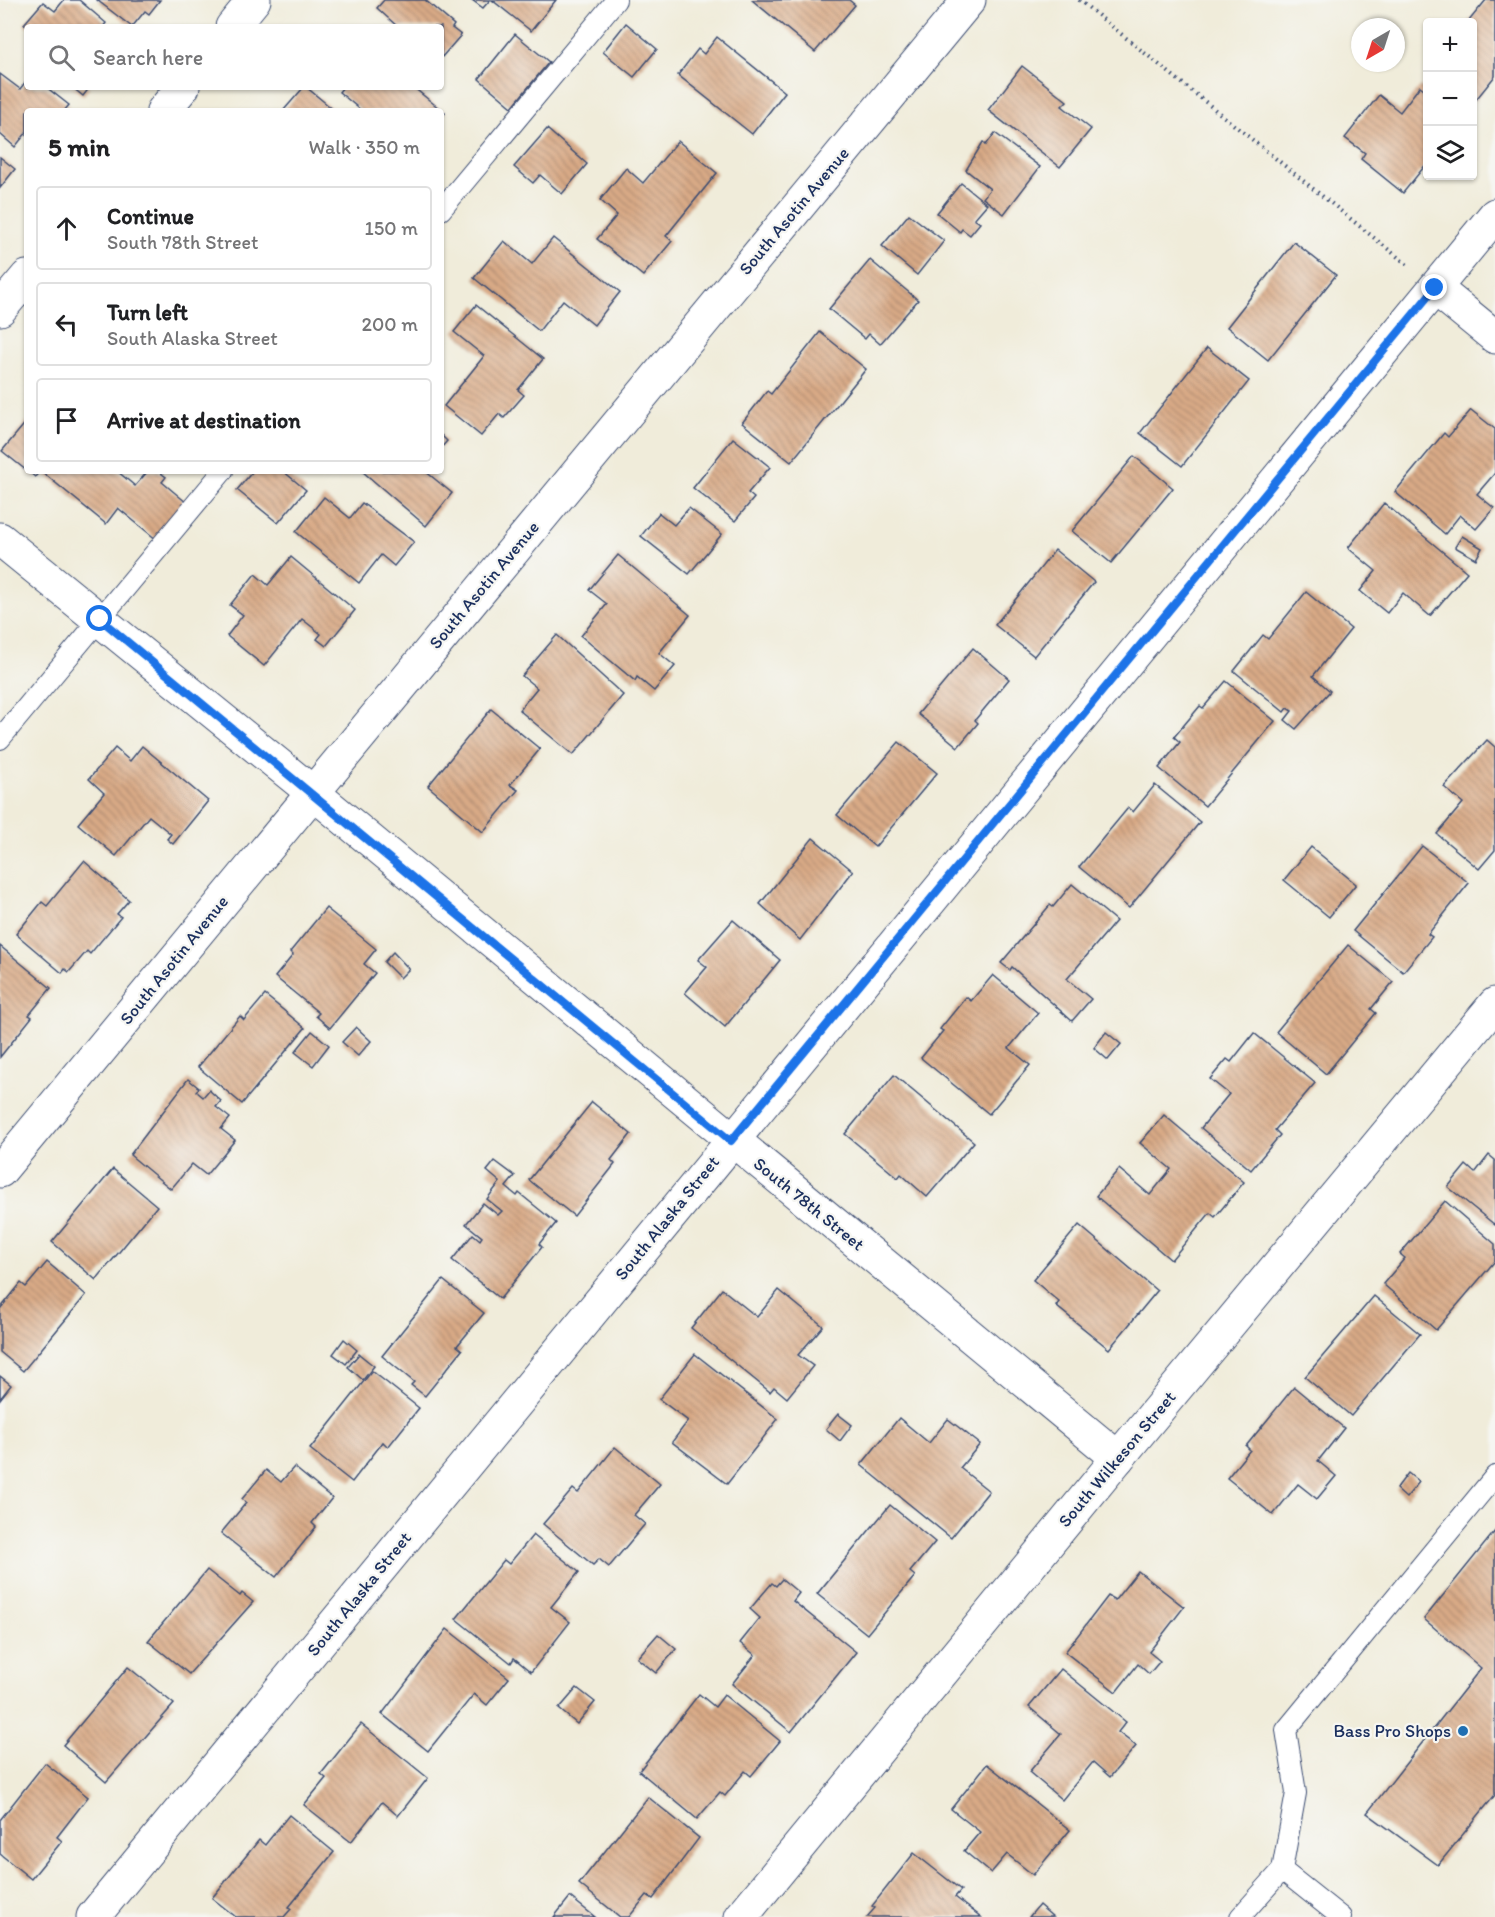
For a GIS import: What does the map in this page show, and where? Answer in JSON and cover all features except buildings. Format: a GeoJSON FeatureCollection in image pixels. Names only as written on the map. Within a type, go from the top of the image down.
{"type":"FeatureCollection","features":[{"type":"Feature","properties":{"kind":"street"},"geometry":{"type":"LineString","coordinates":[[234,24],[254,0]]}},
{"type":"Feature","properties":{"kind":"street","name":"South Asotin Avenue"},"geometry":{"type":"LineString","coordinates":[[0,1172],[969,0]]}},
{"type":"Feature","properties":{"kind":"street"},"geometry":{"type":"LineString","coordinates":[[166,108],[180,90]]}},
{"type":"Feature","properties":{"kind":"street","name":"South Alaska Street"},"geometry":{"type":"LineString","coordinates":[[93,1917],[1495,215]]}},
{"type":"Feature","properties":{"kind":"street"},"geometry":{"type":"LineString","coordinates":[[0,309],[24,281]]}},
{"type":"Feature","properties":{"kind":"street"},"geometry":{"type":"LineString","coordinates":[[1435,288],[1495,337]]}},
{"type":"Feature","properties":{"kind":"street","name":"South 78th Street"},"geometry":{"type":"LineString","coordinates":[[0,539],[312,792],[731,1141],[1118,1458]]}},
{"type":"Feature","properties":{"kind":"street","name":"South Wilkeson Street"},"geometry":{"type":"LineString","coordinates":[[741,1917],[1495,1004]]}},
{"type":"Feature","properties":{"kind":"lane"},"geometry":{"type":"LineString","coordinates":[[444,206],[616,0]]}},
{"type":"Feature","properties":{"kind":"lane"},"geometry":{"type":"LineString","coordinates":[[0,740],[221,474]]}},
{"type":"Feature","properties":{"kind":"lane"},"geometry":{"type":"LineString","coordinates":[[1240,1917],[1282,1870],[1296,1792],[1286,1730],[1495,1476]]}},
{"type":"Feature","properties":{"kind":"lane"},"geometry":{"type":"LineString","coordinates":[[1282,1870],[1341,1917]]}},
{"type":"Feature","properties":{"kind":"path"},"geometry":{"type":"LineString","coordinates":[[1079,0],[1435,288]]}},
{"type":"Feature","properties":{"kind":"place","name":"Bass Pro Shops"},"geometry":{"type":"Point","coordinates":[1463,1731]}},
{"type":"Feature","properties":{"kind":"route"},"geometry":{"type":"LineString","coordinates":[[100,619],[312,792],[731,1141],[1435,288]]}}]}
